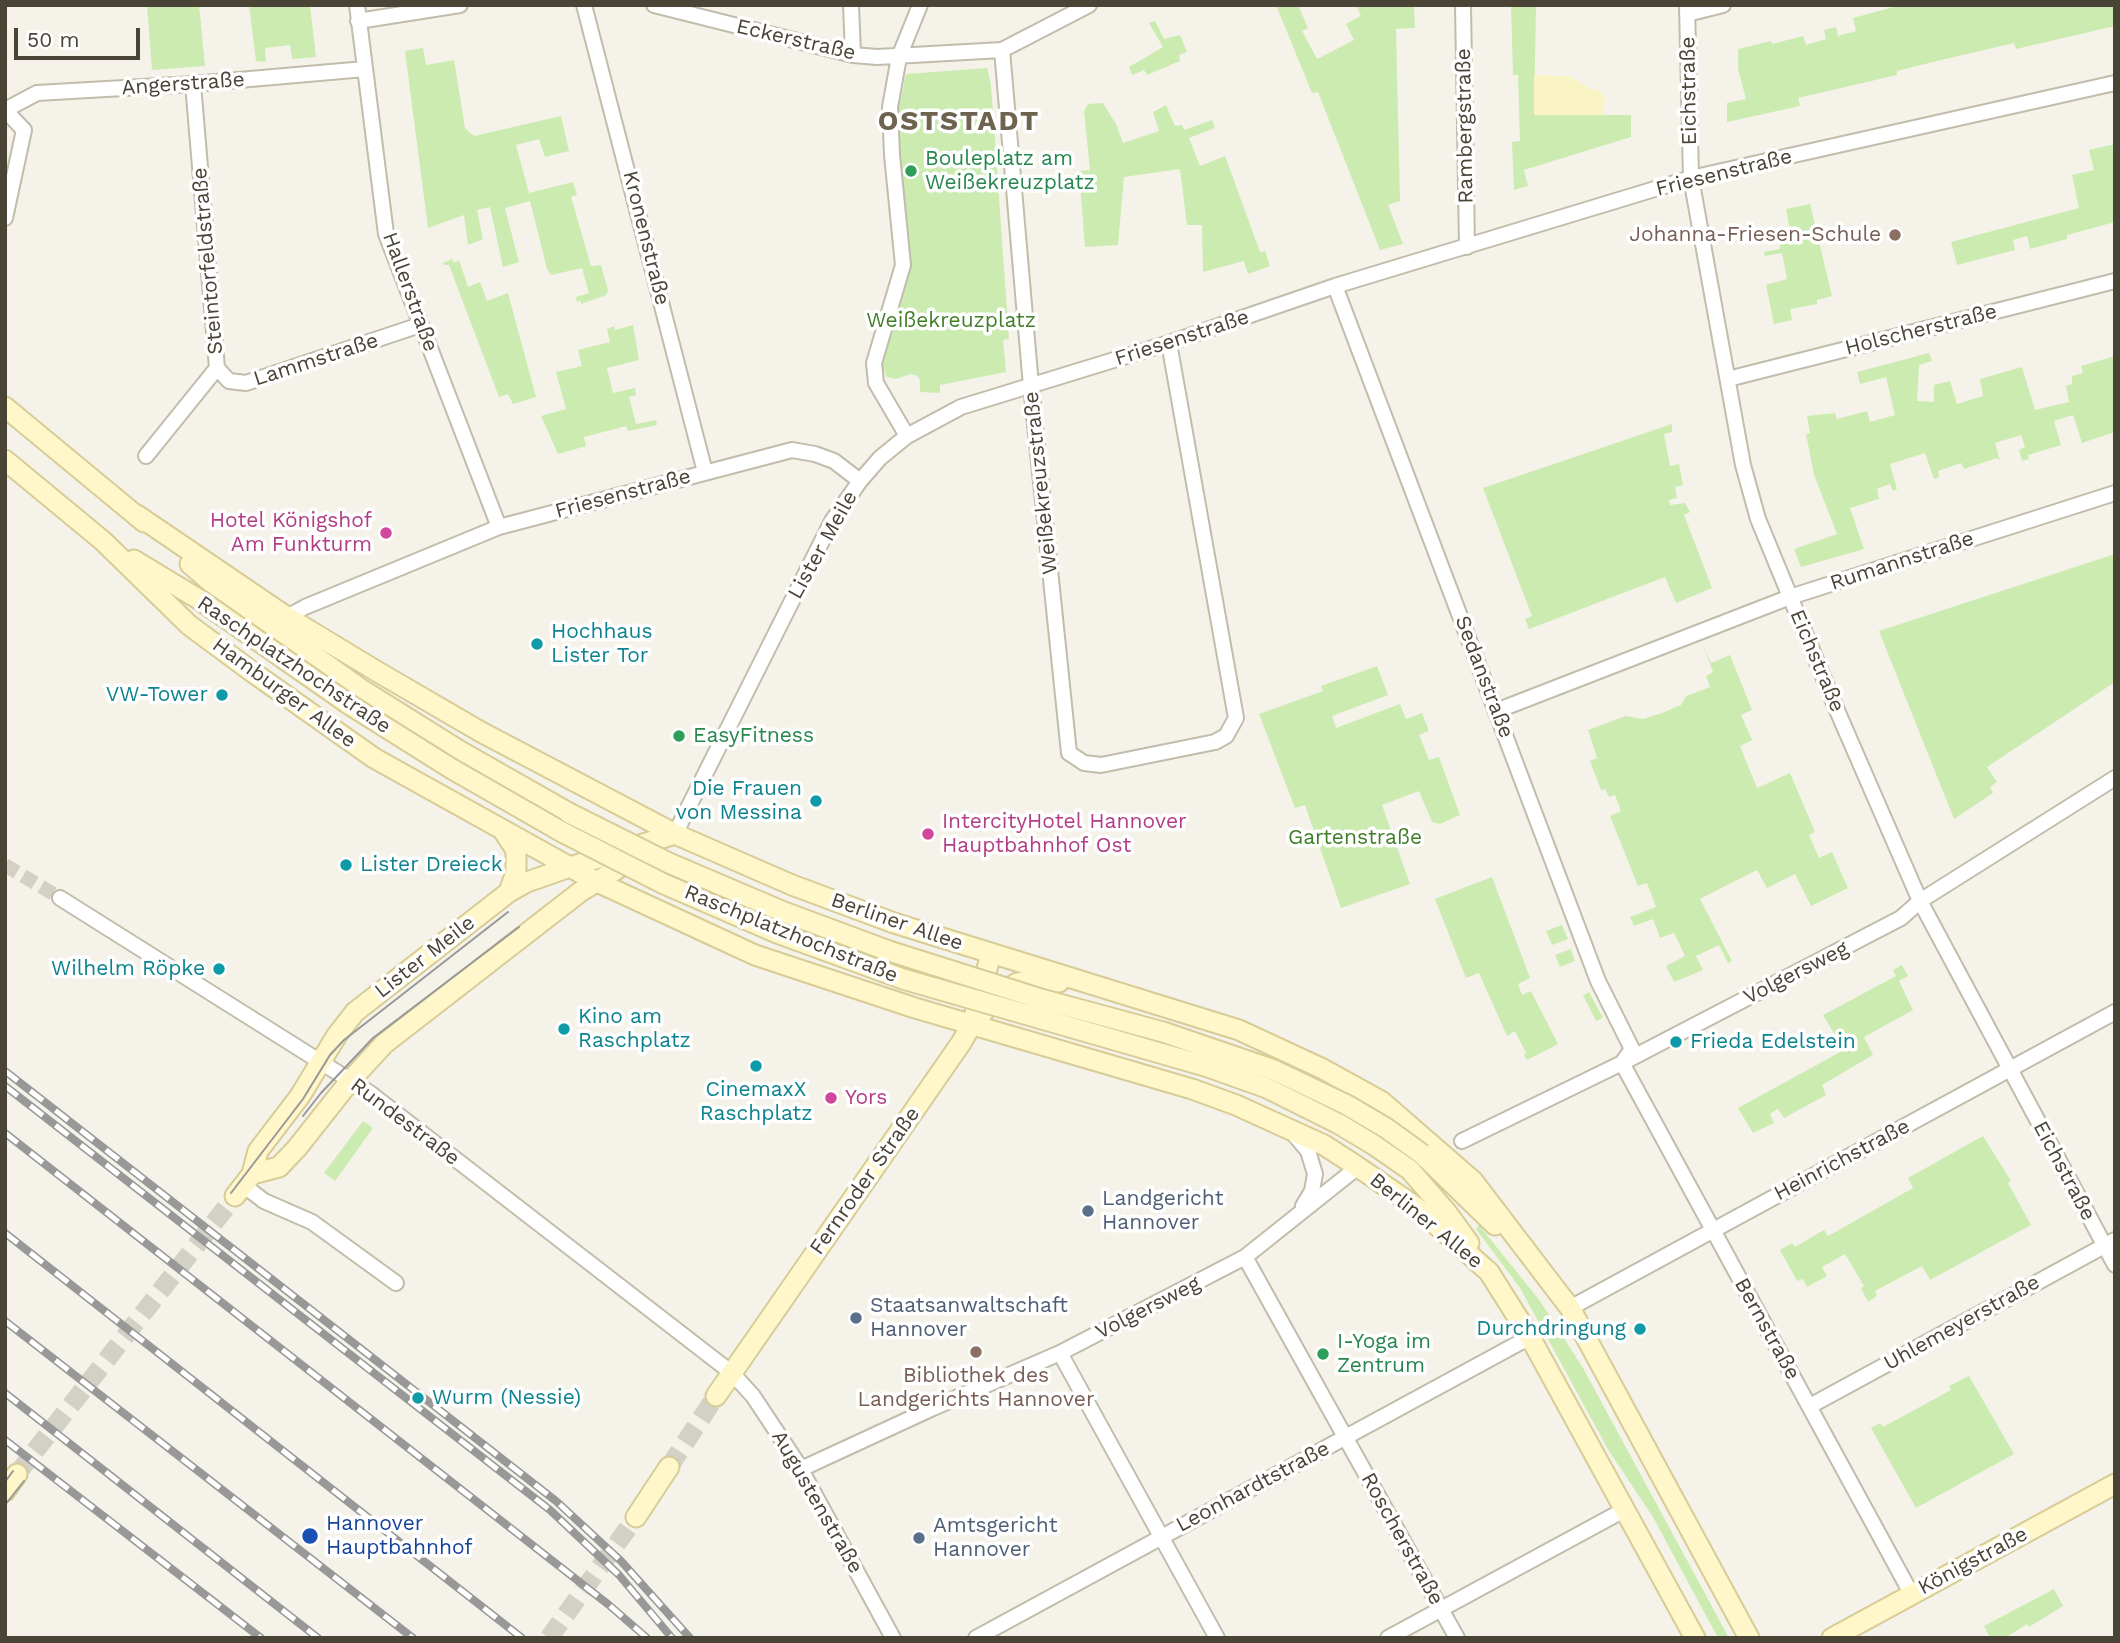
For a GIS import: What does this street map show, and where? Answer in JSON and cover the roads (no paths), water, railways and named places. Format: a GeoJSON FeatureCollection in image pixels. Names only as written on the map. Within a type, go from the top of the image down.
{"type":"FeatureCollection","features":[{"type":"Feature","properties":{"kind":"main road"},"geometry":{"type":"LineString","coordinates":[[5,407],[137,516],[287,617],[471,726],[675,834]]}},
{"type":"Feature","properties":{"kind":"main road","name":"Hamburger Allee"},"geometry":{"type":"LineString","coordinates":[[5,460],[103,541],[189,625],[251,671],[374,758],[595,881]]}},
{"type":"Feature","properties":{"kind":"main road","name":"Raschplatzhochstraße"},"geometry":{"type":"LineString","coordinates":[[137,516],[212,583],[361,689],[460,751],[569,813],[669,863],[784,912],[889,951],[1041,999],[1188,1039],[1274,1070],[1347,1105],[1386,1128],[1416,1162],[1529,1257]]}},
{"type":"Feature","properties":{"kind":"main road","name":"Raschplatzhochstraße"},"geometry":{"type":"LineString","coordinates":[[103,541],[200,600],[350,705],[452,769],[562,832],[664,884],[777,933],[903,979],[1205,1066],[1267,1088],[1374,1145],[1416,1162],[1489,1272]]}},
{"type":"Feature","properties":{"kind":"main road"},"geometry":{"type":"LineString","coordinates":[[503,831],[516,850],[516,872],[509,892]]}},
{"type":"Feature","properties":{"kind":"main road","name":"Lister Meile"},"geometry":{"type":"LineString","coordinates":[[243,1185],[258,1151],[300,1096],[355,1012],[509,892],[527,882],[675,834]]}},
{"type":"Feature","properties":{"kind":"main road","name":"Lister Meile"},"geometry":{"type":"LineString","coordinates":[[243,1185],[279,1167],[384,1044],[595,881],[675,834]]}},
{"type":"Feature","properties":{"kind":"main road","name":"Berliner Allee"},"geometry":{"type":"LineString","coordinates":[[675,834],[792,885],[894,923],[1239,1030],[1323,1069],[1381,1101],[1473,1181],[1570,1308],[1748,1638]]}},
{"type":"Feature","properties":{"kind":"main road","name":"Berliner Allee"},"geometry":{"type":"LineString","coordinates":[[595,881],[755,955],[1192,1090],[1289,1128],[1324,1145],[1358,1167],[1416,1208],[1489,1272],[1530,1337],[1695,1638]]}},
{"type":"Feature","properties":{"kind":"main road","name":"Fernroder Straße"},"geometry":{"type":"LineString","coordinates":[[716,1396],[972,1024],[991,954]]}},
{"type":"Feature","properties":{"kind":"main road","name":"Berliner Allee"},"geometry":{"type":"LineString","coordinates":[[972,1024],[996,998],[1017,983],[1038,979],[1125,993]]}},
{"type":"Feature","properties":{"kind":"main road"},"geometry":{"type":"LineString","coordinates":[[635,1517],[669,1467]]}},
{"type":"Feature","properties":{"kind":"main road"},"geometry":{"type":"LineString","coordinates":[[5,1491],[17,1474]]}},
{"type":"Feature","properties":{"kind":"main road","name":"Königstraße"},"geometry":{"type":"LineString","coordinates":[[1832,1638],[2115,1484]]}},
{"type":"Feature","properties":{"kind":"street","name":"Hallerstraße"},"geometry":{"type":"LineString","coordinates":[[357,5],[386,234],[499,527]]}},
{"type":"Feature","properties":{"kind":"street"},"geometry":{"type":"LineString","coordinates":[[358,21],[460,5]]}},
{"type":"Feature","properties":{"kind":"street","name":"Kronenstraße"},"geometry":{"type":"LineString","coordinates":[[584,5],[705,472]]}},
{"type":"Feature","properties":{"kind":"street","name":"Eckerstraße"},"geometry":{"type":"LineString","coordinates":[[654,5],[853,55],[900,57],[1002,50]]}},
{"type":"Feature","properties":{"kind":"street"},"geometry":{"type":"LineString","coordinates":[[851,5],[853,55]]}},
{"type":"Feature","properties":{"kind":"street"},"geometry":{"type":"LineString","coordinates":[[907,436],[876,383],[874,363],[903,265],[890,107],[900,57],[920,5]]}},
{"type":"Feature","properties":{"kind":"street"},"geometry":{"type":"LineString","coordinates":[[1002,50],[1090,5]]}},
{"type":"Feature","properties":{"kind":"street","name":"Rambergstraße"},"geometry":{"type":"LineString","coordinates":[[1463,5],[1467,247]]}},
{"type":"Feature","properties":{"kind":"street"},"geometry":{"type":"LineString","coordinates":[[1687,10],[1723,5]]}},
{"type":"Feature","properties":{"kind":"street","name":"Eichstraße"},"geometry":{"type":"LineString","coordinates":[[1687,10],[1691,178],[1743,464],[1758,519],[1920,901],[2009,1070],[2110,1243],[2115,1265]]}},
{"type":"Feature","properties":{"kind":"street","name":"Weißekreuzstraße"},"geometry":{"type":"LineString","coordinates":[[1002,50],[1031,386],[1069,753],[1084,763],[1101,765],[1215,742],[1226,736],[1236,718],[1169,343]]}},
{"type":"Feature","properties":{"kind":"street","name":"Angerstraße"},"geometry":{"type":"LineString","coordinates":[[5,110],[37,93],[192,84],[365,69]]}},
{"type":"Feature","properties":{"kind":"street","name":"Friesenstraße"},"geometry":{"type":"LineString","coordinates":[[287,617],[305,607],[499,527],[792,450],[834,461],[860,481],[880,458],[907,436],[961,407],[1169,343],[1335,286],[1691,178],[2115,83]]}},
{"type":"Feature","properties":{"kind":"street","name":"Steintorfeldstraße"},"geometry":{"type":"LineString","coordinates":[[146,456],[217,368],[192,84]]}},
{"type":"Feature","properties":{"kind":"street"},"geometry":{"type":"LineString","coordinates":[[5,110],[24,130],[5,218]]}},
{"type":"Feature","properties":{"kind":"street","name":"Holscherstraße"},"geometry":{"type":"LineString","coordinates":[[1728,379],[2115,281]]}},
{"type":"Feature","properties":{"kind":"street","name":"Sedanstraße"},"geometry":{"type":"LineString","coordinates":[[1335,286],[1598,981],[1632,1049],[1622,1063]]}},
{"type":"Feature","properties":{"kind":"street","name":"Lammstraße"},"geometry":{"type":"LineString","coordinates":[[217,368],[229,381],[246,383],[420,325]]}},
{"type":"Feature","properties":{"kind":"street","name":"Lister Meile"},"geometry":{"type":"LineString","coordinates":[[675,834],[832,521],[860,481]]}},
{"type":"Feature","properties":{"kind":"street","name":"Rumannstraße"},"geometry":{"type":"LineString","coordinates":[[1496,711],[1790,597],[2115,493]]}},
{"type":"Feature","properties":{"kind":"street","name":"Volgersweg"},"geometry":{"type":"LineString","coordinates":[[1462,1141],[1622,1063],[1901,918],[1920,901],[2115,778]]}},
{"type":"Feature","properties":{"kind":"street","name":"Rundestraße"},"geometry":{"type":"LineString","coordinates":[[60,898],[321,1061],[397,1112],[732,1373]]}},
{"type":"Feature","properties":{"kind":"street","name":"Heinrichstraße"},"geometry":{"type":"LineString","coordinates":[[1570,1308],[2115,1012]]}},
{"type":"Feature","properties":{"kind":"street","name":"Bernstraße"},"geometry":{"type":"LineString","coordinates":[[1622,1063],[1912,1595]]}},
{"type":"Feature","properties":{"kind":"street","name":"Volgersweg"},"geometry":{"type":"LineString","coordinates":[[1289,1128],[1308,1152],[1315,1174],[1312,1191],[1295,1218]]}},
{"type":"Feature","properties":{"kind":"street","name":"Volgersweg"},"geometry":{"type":"LineString","coordinates":[[801,1469],[1060,1353],[1245,1257],[1358,1167]]}},
{"type":"Feature","properties":{"kind":"street"},"geometry":{"type":"LineString","coordinates":[[243,1185],[264,1201],[312,1222],[396,1283]]}},
{"type":"Feature","properties":{"kind":"street","name":"Uhlemeyerstraße"},"geometry":{"type":"LineString","coordinates":[[1810,1406],[2110,1243]]}},
{"type":"Feature","properties":{"kind":"street","name":"Roscherstraße"},"geometry":{"type":"LineString","coordinates":[[1245,1257],[1457,1638]]}},
{"type":"Feature","properties":{"kind":"street","name":"Leonhardtstraße"},"geometry":{"type":"LineString","coordinates":[[976,1638],[1530,1337]]}},
{"type":"Feature","properties":{"kind":"street"},"geometry":{"type":"LineString","coordinates":[[1060,1353],[1217,1638]]}},
{"type":"Feature","properties":{"kind":"street","name":"Augustenstraße"},"geometry":{"type":"LineString","coordinates":[[732,1373],[753,1396],[801,1469],[893,1638]]}},
{"type":"Feature","properties":{"kind":"street"},"geometry":{"type":"LineString","coordinates":[[1388,1638],[1624,1510]]}},
{"type":"Feature","properties":{"kind":"tunnel"},"geometry":{"type":"LineString","coordinates":[[5,865],[60,898]]}},
{"type":"Feature","properties":{"kind":"tunnel"},"geometry":{"type":"LineString","coordinates":[[17,1474],[235,1196]]}},
{"type":"Feature","properties":{"kind":"tunnel"},"geometry":{"type":"LineString","coordinates":[[669,1467],[716,1396]]}},
{"type":"Feature","properties":{"kind":"tunnel"},"geometry":{"type":"LineString","coordinates":[[549,1638],[636,1517]]}},
{"type":"Feature","properties":{"kind":"tram line"},"geometry":{"type":"LineString","coordinates":[[231,1193],[303,1099],[330,1055],[344,1040],[508,912]]}},
{"type":"Feature","properties":{"kind":"tram line"},"geometry":{"type":"LineString","coordinates":[[303,1116],[373,1038],[519,927]]}},
{"type":"Feature","properties":{"kind":"tram line"},"geometry":{"type":"LineString","coordinates":[[5,1482],[13,1471]]}},
{"type":"Feature","properties":{"kind":"tram line"},"geometry":{"type":"LineString","coordinates":[[5,1505],[24,1481]]}},
{"type":"Feature","properties":{"kind":"railway"},"geometry":{"type":"LineString","coordinates":[[5,1071],[556,1501],[621,1561],[690,1638]]}},
{"type":"Feature","properties":{"kind":"railway"},"geometry":{"type":"LineString","coordinates":[[5,1086],[550,1510],[619,1575],[672,1638]]}},
{"type":"Feature","properties":{"kind":"railway"},"geometry":{"type":"LineString","coordinates":[[5,1133],[609,1605],[647,1638]]}},
{"type":"Feature","properties":{"kind":"railway"},"geometry":{"type":"LineString","coordinates":[[5,1233],[522,1638]]}},
{"type":"Feature","properties":{"kind":"railway"},"geometry":{"type":"LineString","coordinates":[[5,1321],[413,1638]]}},
{"type":"Feature","properties":{"kind":"railway"},"geometry":{"type":"LineString","coordinates":[[5,1393],[318,1638]]}},
{"type":"Feature","properties":{"kind":"railway"},"geometry":{"type":"LineString","coordinates":[[5,1440],[261,1638]]}},
{"type":"Feature","properties":{"kind":"place","name":"Bouleplatz am Weißekreuzplatz"},"geometry":{"type":"Point","coordinates":[911,171]}},
{"type":"Feature","properties":{"kind":"place","name":"Johanna-Friesen-Schule"},"geometry":{"type":"Point","coordinates":[1895,235]}},
{"type":"Feature","properties":{"kind":"place","name":"Hotel Königshof Am Funkturm"},"geometry":{"type":"Point","coordinates":[386,533]}},
{"type":"Feature","properties":{"kind":"place","name":"Hochhaus Lister Tor"},"geometry":{"type":"Point","coordinates":[537,644]}},
{"type":"Feature","properties":{"kind":"place","name":"VW-Tower"},"geometry":{"type":"Point","coordinates":[222,695]}},
{"type":"Feature","properties":{"kind":"place","name":"EasyFitness"},"geometry":{"type":"Point","coordinates":[679,736]}},
{"type":"Feature","properties":{"kind":"place","name":"Die Frauen von Messina"},"geometry":{"type":"Point","coordinates":[816,801]}},
{"type":"Feature","properties":{"kind":"place","name":"IntercityHotel Hannover Hauptbahnhof Ost"},"geometry":{"type":"Point","coordinates":[928,834]}},
{"type":"Feature","properties":{"kind":"place","name":"Lister Dreieck"},"geometry":{"type":"Point","coordinates":[346,865]}},
{"type":"Feature","properties":{"kind":"place","name":"Wilhelm Röpke"},"geometry":{"type":"Point","coordinates":[219,969]}},
{"type":"Feature","properties":{"kind":"place","name":"Kino am Raschplatz"},"geometry":{"type":"Point","coordinates":[564,1029]}},
{"type":"Feature","properties":{"kind":"place","name":"Frieda Edelstein"},"geometry":{"type":"Point","coordinates":[1676,1042]}},
{"type":"Feature","properties":{"kind":"place","name":"CinemaxX Raschplatz"},"geometry":{"type":"Point","coordinates":[756,1066]}},
{"type":"Feature","properties":{"kind":"place","name":"Yors"},"geometry":{"type":"Point","coordinates":[831,1098]}},
{"type":"Feature","properties":{"kind":"place","name":"Landgericht Hannover"},"geometry":{"type":"Point","coordinates":[1088,1211]}},
{"type":"Feature","properties":{"kind":"place","name":"Staatsanwaltschaft Hannover"},"geometry":{"type":"Point","coordinates":[856,1318]}},
{"type":"Feature","properties":{"kind":"place","name":"Durchdringung"},"geometry":{"type":"Point","coordinates":[1640,1329]}},
{"type":"Feature","properties":{"kind":"place","name":"Bibliothek des Landgerichts Hannover"},"geometry":{"type":"Point","coordinates":[976,1352]}},
{"type":"Feature","properties":{"kind":"place","name":"I-Yoga im Zentrum"},"geometry":{"type":"Point","coordinates":[1323,1354]}},
{"type":"Feature","properties":{"kind":"place","name":"Wurm (Nessie)"},"geometry":{"type":"Point","coordinates":[418,1398]}},
{"type":"Feature","properties":{"kind":"place","name":"Hannover Hauptbahnhof"},"geometry":{"type":"Point","coordinates":[310,1536]}},
{"type":"Feature","properties":{"kind":"place","name":"Amtsgericht Hannover"},"geometry":{"type":"Point","coordinates":[919,1538]}},
{"type":"Feature","properties":{"kind":"district","name":"OSTSTADT"},"geometry":{"type":"Point","coordinates":[959,122]}},
{"type":"Feature","properties":{"kind":"park label","name":"Weißekreuzplatz"},"geometry":{"type":"Point","coordinates":[951,321]}},
{"type":"Feature","properties":{"kind":"park label","name":"Gartenstraße"},"geometry":{"type":"Point","coordinates":[1355,838]}}]}
